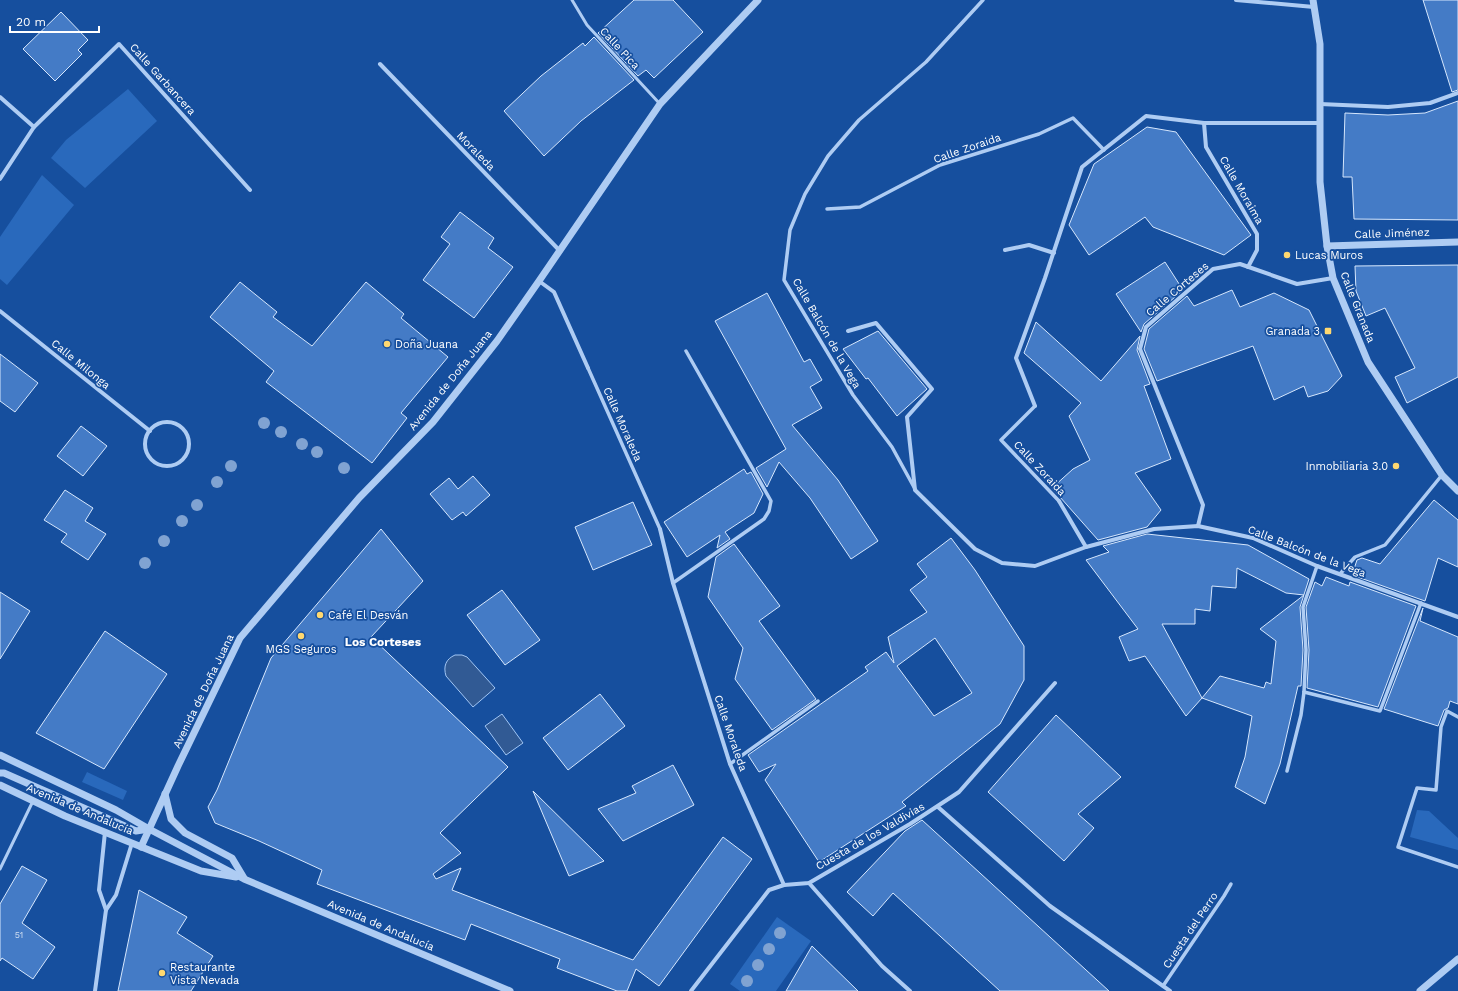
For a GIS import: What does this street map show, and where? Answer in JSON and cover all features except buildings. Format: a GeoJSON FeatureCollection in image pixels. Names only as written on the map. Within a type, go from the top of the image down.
{"type":"FeatureCollection","features":[{"type":"Feature","properties":{"kind":"street","name":"Avenida de Doña Juana"},"geometry":{"type":"LineString","coordinates":[[142,847],[165,794],[240,638],[359,498],[433,422],[497,341],[660,104],[758,0]]}},
{"type":"Feature","properties":{"kind":"street","name":"Calle Balcón de la Vega"},"geometry":{"type":"LineString","coordinates":[[983,0],[926,62],[859,120],[828,156],[805,194],[790,230],[784,280],[853,395],[892,447],[915,490],[975,549],[1002,562],[1035,566],[1086,547],[1154,529],[1198,526],[1253,538],[1317,566],[1458,617]]}},
{"type":"Feature","properties":{"kind":"street","name":"Calle Granada"},"geometry":{"type":"LineString","coordinates":[[1236,0],[1314,3],[1320,44],[1320,182],[1327,246],[1333,278],[1368,362],[1442,475],[1458,491]]}},
{"type":"Feature","properties":{"kind":"street","name":"Calle Garbancera"},"geometry":{"type":"LineString","coordinates":[[0,178],[34,127],[119,44],[250,190]]}},
{"type":"Feature","properties":{"kind":"street","name":"Moraleda"},"geometry":{"type":"LineString","coordinates":[[380,64],[559,250]]}},
{"type":"Feature","properties":{"kind":"street"},"geometry":{"type":"LineString","coordinates":[[1320,104],[1388,106],[1430,103],[1458,93]]}},
{"type":"Feature","properties":{"kind":"street"},"geometry":{"type":"LineString","coordinates":[[0,97],[34,127]]}},
{"type":"Feature","properties":{"kind":"street","name":"Calle Zoraida"},"geometry":{"type":"LineString","coordinates":[[1086,547],[1059,501],[1001,440],[1035,406],[1016,358],[1054,253],[1082,167],[1146,116],[1204,123],[1320,123]]}},
{"type":"Feature","properties":{"kind":"street","name":"Calle Zoraida"},"geometry":{"type":"LineString","coordinates":[[827,209],[860,208],[940,165],[1039,134],[1073,118],[1104,150]]}},
{"type":"Feature","properties":{"kind":"street","name":"Calle Moraima"},"geometry":{"type":"LineString","coordinates":[[1204,123],[1206,147],[1257,234],[1257,250],[1248,267]]}},
{"type":"Feature","properties":{"kind":"street","name":"Calle Jiménez"},"geometry":{"type":"LineString","coordinates":[[1327,246],[1458,242]]}},
{"type":"Feature","properties":{"kind":"street"},"geometry":{"type":"LineString","coordinates":[[1005,250],[1029,245],[1054,253]]}},
{"type":"Feature","properties":{"kind":"street","name":"Calle Corteses"},"geometry":{"type":"LineString","coordinates":[[1198,526],[1203,505],[1140,349],[1146,327],[1213,268],[1240,264],[1297,284],[1333,278]]}},
{"type":"Feature","properties":{"kind":"street","name":"Calle Moraleda"},"geometry":{"type":"LineString","coordinates":[[539,281],[554,292],[660,529],[673,583],[730,764],[784,885]]}},
{"type":"Feature","properties":{"kind":"street","name":"Calle Milonga"},"geometry":{"type":"LineString","coordinates":[[0,311],[150,430]]}},
{"type":"Feature","properties":{"kind":"street","name":"Calle Balcón de la Vega"},"geometry":{"type":"LineString","coordinates":[[848,331],[876,323],[932,389],[907,417],[915,490]]}},
{"type":"Feature","properties":{"kind":"street"},"geometry":{"type":"LineString","coordinates":[[673,583],[764,519],[769,511],[771,501],[686,351]]}},
{"type":"Feature","properties":{"kind":"street"},"geometry":{"type":"LineString","coordinates":[[163,423],[178,425],[188,436],[188,451],[184,458],[173,466],[166,466],[153,461],[146,450],[147,436],[150,430],[163,423]]}},
{"type":"Feature","properties":{"kind":"street"},"geometry":{"type":"LineString","coordinates":[[1340,574],[1355,557],[1385,545],[1442,475]]}},
{"type":"Feature","properties":{"kind":"street"},"geometry":{"type":"LineString","coordinates":[[1287,771],[1301,715],[1304,692],[1306,650],[1303,607],[1317,566]]}},
{"type":"Feature","properties":{"kind":"street"},"geometry":{"type":"LineString","coordinates":[[1304,692],[1380,711],[1421,603]]}},
{"type":"Feature","properties":{"kind":"street","name":"Cuesta de los Valdivias"},"geometry":{"type":"LineString","coordinates":[[691,991],[769,890],[784,885],[809,883],[938,807],[959,792],[1055,683]]}},
{"type":"Feature","properties":{"kind":"street"},"geometry":{"type":"LineString","coordinates":[[730,764],[818,701]]}},
{"type":"Feature","properties":{"kind":"street"},"geometry":{"type":"LineString","coordinates":[[1458,717],[1447,711],[1441,728],[1436,790],[1417,788],[1398,847],[1458,867]]}},
{"type":"Feature","properties":{"kind":"street","name":"Avenida de Andalucía"},"geometry":{"type":"LineString","coordinates":[[0,755],[116,810],[244,879],[510,991]]}},
{"type":"Feature","properties":{"kind":"street","name":"Avenida de Andalucía"},"geometry":{"type":"LineString","coordinates":[[0,773],[4,773],[136,831],[149,829]]}},
{"type":"Feature","properties":{"kind":"street","name":"Avenida de Andalucía"},"geometry":{"type":"LineString","coordinates":[[0,786],[65,816],[201,871],[244,879]]}},
{"type":"Feature","properties":{"kind":"street"},"geometry":{"type":"LineString","coordinates":[[165,794],[171,819],[185,833],[232,858],[244,879]]}},
{"type":"Feature","properties":{"kind":"street"},"geometry":{"type":"LineString","coordinates":[[938,807],[1050,906],[1170,991]]}},
{"type":"Feature","properties":{"kind":"street"},"geometry":{"type":"LineString","coordinates":[[105,832],[99,890],[106,910]]}},
{"type":"Feature","properties":{"kind":"street"},"geometry":{"type":"LineString","coordinates":[[95,991],[106,910],[116,895],[132,843]]}},
{"type":"Feature","properties":{"kind":"street"},"geometry":{"type":"LineString","coordinates":[[809,883],[882,966],[910,991]]}},
{"type":"Feature","properties":{"kind":"street","name":"Cuesta del Perro"},"geometry":{"type":"LineString","coordinates":[[1163,986],[1231,884]]}},
{"type":"Feature","properties":{"kind":"street"},"geometry":{"type":"LineString","coordinates":[[1420,991],[1458,959]]}},
{"type":"Feature","properties":{"kind":"lane","name":"Calle Pica"},"geometry":{"type":"LineString","coordinates":[[572,0],[587,25],[660,104]]}},
{"type":"Feature","properties":{"kind":"lane"},"geometry":{"type":"LineString","coordinates":[[0,869],[33,801]]}},
{"type":"Feature","properties":{"kind":"shaded area"},"geometry":{"type":"Polygon","coordinates":[[[128,89],[157,121],[85,188],[51,158],[66,140],[128,89]]]}},
{"type":"Feature","properties":{"kind":"shaded area"},"geometry":{"type":"Polygon","coordinates":[[[42,175],[74,205],[7,285],[0,279],[0,237],[42,175]]]}},
{"type":"Feature","properties":{"kind":"shaded area"},"geometry":{"type":"Polygon","coordinates":[[[455,655],[467,657],[495,688],[473,707],[446,676],[446,663],[455,655]]]}},
{"type":"Feature","properties":{"kind":"shaded area"},"geometry":{"type":"Polygon","coordinates":[[[502,714],[523,743],[506,755],[485,726],[502,714]]]}},
{"type":"Feature","properties":{"kind":"shaded area"},"geometry":{"type":"Polygon","coordinates":[[[87,772],[127,791],[123,800],[82,782],[87,772]]]}},
{"type":"Feature","properties":{"kind":"shaded area"},"geometry":{"type":"Polygon","coordinates":[[[1417,810],[1429,811],[1458,838],[1458,850],[1410,837],[1417,810]]]}},
{"type":"Feature","properties":{"kind":"shaded area"},"geometry":{"type":"Polygon","coordinates":[[[777,917],[811,941],[776,991],[740,991],[730,984],[777,917]]]}},
{"type":"Feature","properties":{"kind":"place","name":"Lucas Muros"},"geometry":{"type":"Point","coordinates":[1287,255]}},
{"type":"Feature","properties":{"kind":"place","name":"Granada 3"},"geometry":{"type":"Point","coordinates":[1328,331]}},
{"type":"Feature","properties":{"kind":"place","name":"Doña Juana"},"geometry":{"type":"Point","coordinates":[387,344]}},
{"type":"Feature","properties":{"kind":"place","name":"Inmobiliaria 3.0"},"geometry":{"type":"Point","coordinates":[1396,466]}},
{"type":"Feature","properties":{"kind":"place","name":"Café El Desván"},"geometry":{"type":"Point","coordinates":[320,615]}},
{"type":"Feature","properties":{"kind":"place","name":"MGS Seguros"},"geometry":{"type":"Point","coordinates":[301,636]}},
{"type":"Feature","properties":{"kind":"place","name":"Restaurante Vista Nevada"},"geometry":{"type":"Point","coordinates":[162,973]}},
{"type":"Feature","properties":{"kind":"district","name":"Los Corteses"},"geometry":{"type":"Point","coordinates":[383,642]}}]}
